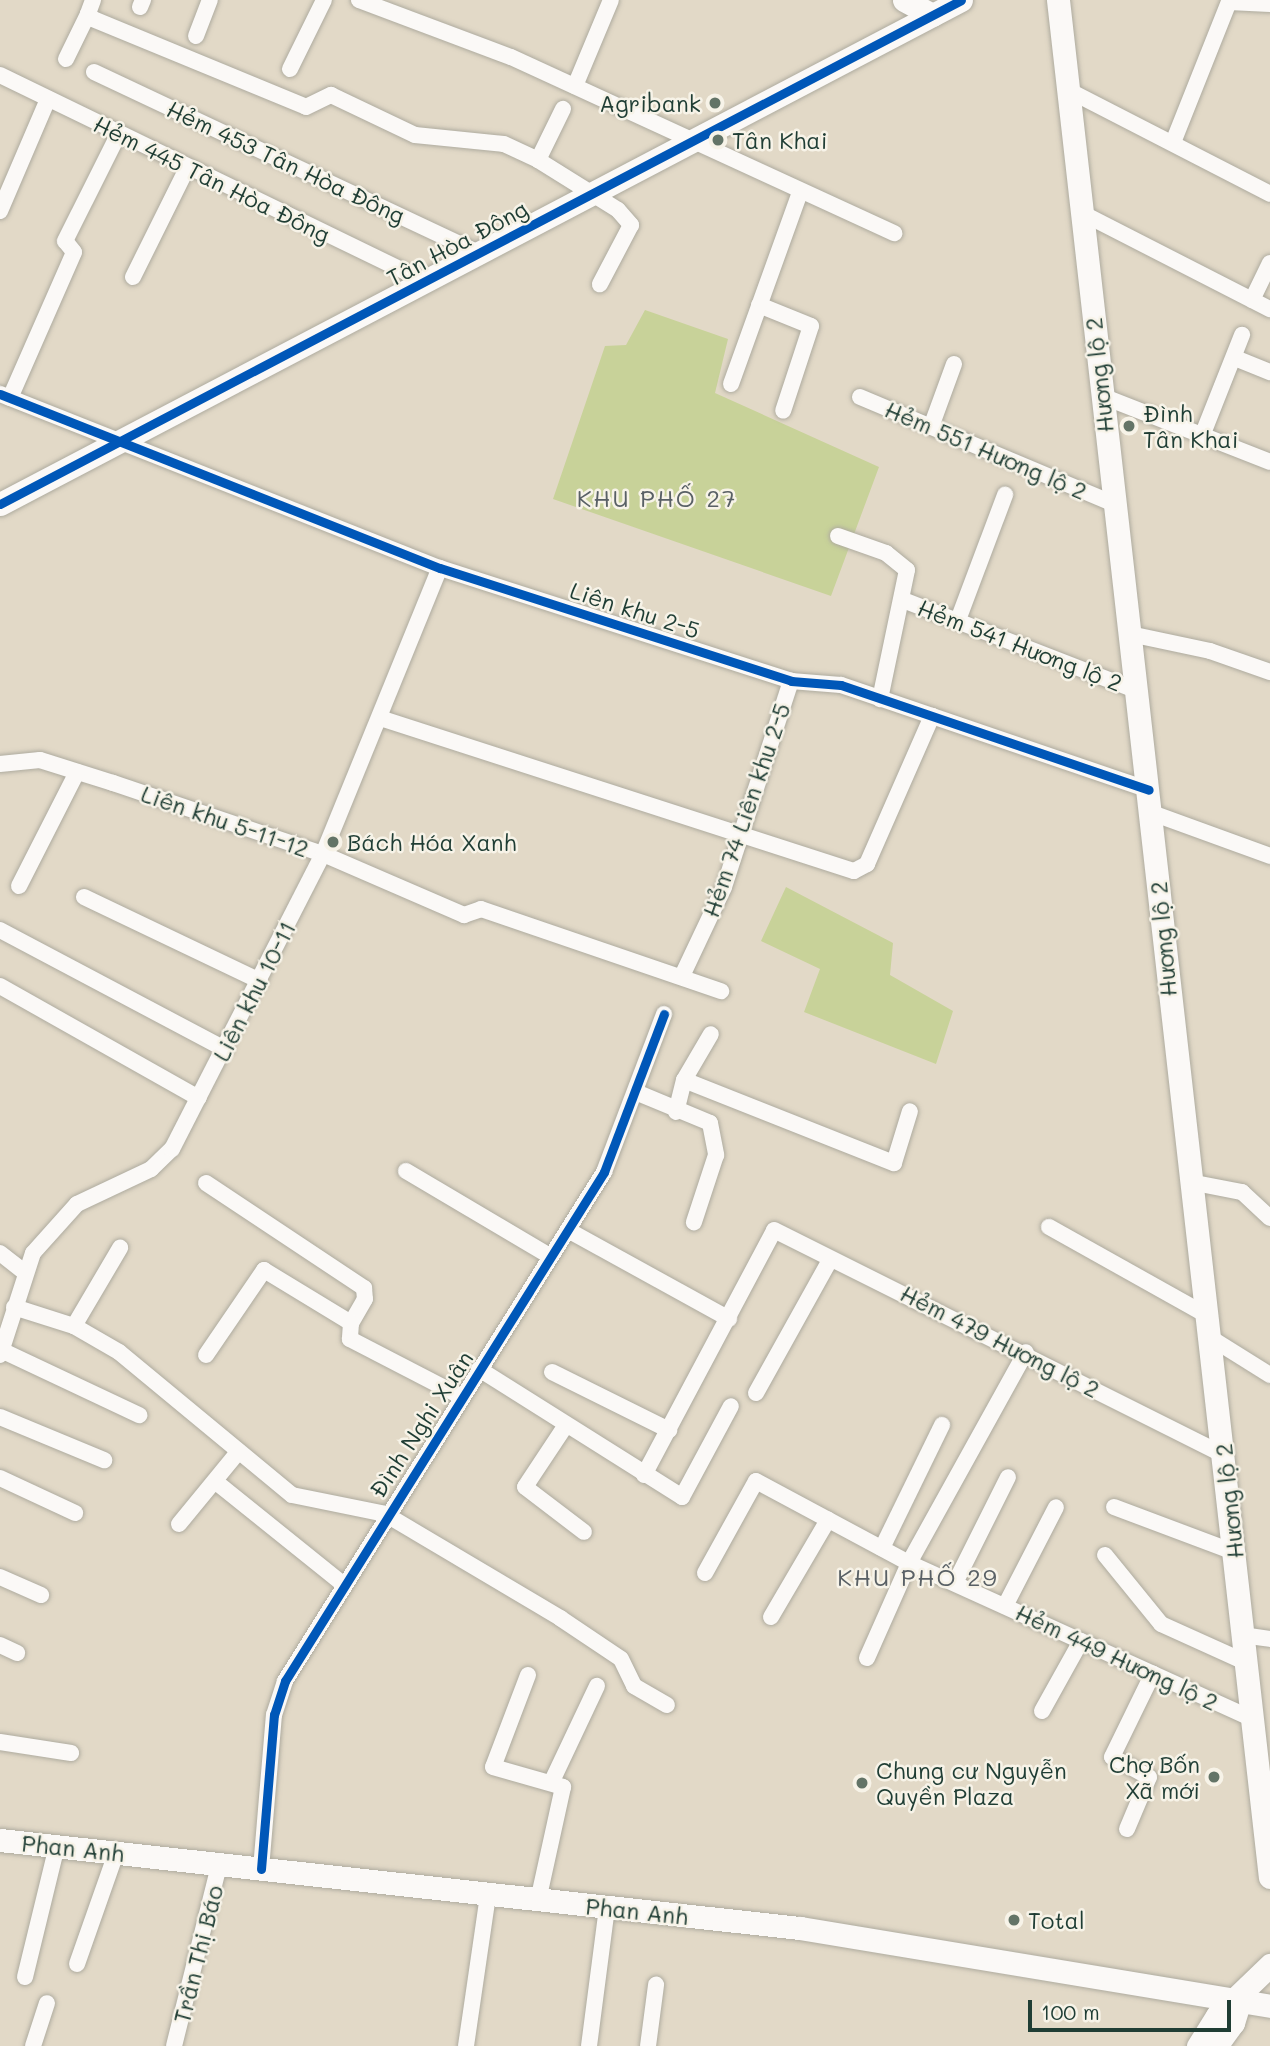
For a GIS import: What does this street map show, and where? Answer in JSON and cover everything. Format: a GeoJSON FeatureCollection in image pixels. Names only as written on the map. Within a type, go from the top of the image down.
{"type":"FeatureCollection","features":[{"type":"Feature","properties":{"kind":"main road"},"geometry":{"type":"LineString","coordinates":[[904,0],[932,15]]}},
{"type":"Feature","properties":{"kind":"main road","name":"Tân Hòa Đông"},"geometry":{"type":"LineString","coordinates":[[0,504],[961,0]]}},
{"type":"Feature","properties":{"kind":"main road","name":"Hương lộ 2"},"geometry":{"type":"LineString","coordinates":[[1058,0],[1070,91],[1112,503],[1152,813],[1190,1182],[1212,1328],[1242,1635],[1270,1877]]}},
{"type":"Feature","properties":{"kind":"main road","name":"Phan Anh"},"geometry":{"type":"LineString","coordinates":[[0,1840],[929,1946],[1270,2006]]}},
{"type":"Feature","properties":{"kind":"main road"},"geometry":{"type":"LineString","coordinates":[[1198,2046],[1217,2016],[1240,2000],[1270,1965]]}},
{"type":"Feature","properties":{"kind":"main road"},"geometry":{"type":"LineString","coordinates":[[1216,2046],[1233,2023],[1240,2000]]}},
{"type":"Feature","properties":{"kind":"street"},"geometry":{"type":"LineString","coordinates":[[196,36],[211,0]]}},
{"type":"Feature","properties":{"kind":"street"},"geometry":{"type":"LineString","coordinates":[[290,69],[324,0]]}},
{"type":"Feature","properties":{"kind":"street"},"geometry":{"type":"LineString","coordinates":[[359,0],[575,86],[690,144],[894,233]]}},
{"type":"Feature","properties":{"kind":"street"},"geometry":{"type":"LineString","coordinates":[[575,86],[611,0]]}},
{"type":"Feature","properties":{"kind":"street"},"geometry":{"type":"LineString","coordinates":[[1174,140],[1229,2],[1270,4]]}},
{"type":"Feature","properties":{"kind":"street"},"geometry":{"type":"LineString","coordinates":[[66,59],[90,7],[306,107],[331,95],[415,135],[504,144],[538,160],[594,193],[631,225],[600,284]]}},
{"type":"Feature","properties":{"kind":"street","name":"Hẻm 453 Tân Hòa Đông"},"geometry":{"type":"LineString","coordinates":[[94,72],[479,253]]}},
{"type":"Feature","properties":{"kind":"street","name":"Hẻm 445 Tân Hòa Đông"},"geometry":{"type":"LineString","coordinates":[[2,80],[48,99],[425,281]]}},
{"type":"Feature","properties":{"kind":"street"},"geometry":{"type":"LineString","coordinates":[[1070,91],[1174,140],[1270,194]]}},
{"type":"Feature","properties":{"kind":"street"},"geometry":{"type":"LineString","coordinates":[[0,211],[48,99]]}},
{"type":"Feature","properties":{"kind":"street"},"geometry":{"type":"LineString","coordinates":[[538,160],[563,109]]}},
{"type":"Feature","properties":{"kind":"street"},"geometry":{"type":"LineString","coordinates":[[5,396],[74,253],[65,241],[118,135]]}},
{"type":"Feature","properties":{"kind":"street"},"geometry":{"type":"LineString","coordinates":[[133,277],[187,168]]}},
{"type":"Feature","properties":{"kind":"street"},"geometry":{"type":"LineString","coordinates":[[731,384],[800,192]]}},
{"type":"Feature","properties":{"kind":"street"},"geometry":{"type":"LineString","coordinates":[[1082,213],[1270,309]]}},
{"type":"Feature","properties":{"kind":"street"},"geometry":{"type":"LineString","coordinates":[[1252,300],[1270,263]]}},
{"type":"Feature","properties":{"kind":"street"},"geometry":{"type":"LineString","coordinates":[[759,305],[811,326],[783,411]]}},
{"type":"Feature","properties":{"kind":"street"},"geometry":{"type":"LineString","coordinates":[[1202,436],[1242,335]]}},
{"type":"Feature","properties":{"kind":"street"},"geometry":{"type":"LineString","coordinates":[[1235,358],[1270,372]]}},
{"type":"Feature","properties":{"kind":"street"},"geometry":{"type":"LineString","coordinates":[[931,427],[954,364]]}},
{"type":"Feature","properties":{"kind":"street","name":"Liên khu 2-5"},"geometry":{"type":"LineString","coordinates":[[5,396],[115,444],[440,568],[791,681],[841,685],[1149,790]]}},
{"type":"Feature","properties":{"kind":"street"},"geometry":{"type":"LineString","coordinates":[[1102,396],[1268,461],[1270,443]]}},
{"type":"Feature","properties":{"kind":"street","name":"Hẻm 551 Hương lộ 2"},"geometry":{"type":"LineString","coordinates":[[860,397],[1112,503]]}},
{"type":"Feature","properties":{"kind":"street"},"geometry":{"type":"LineString","coordinates":[[958,620],[1004,495]]}},
{"type":"Feature","properties":{"kind":"street"},"geometry":{"type":"LineString","coordinates":[[838,536],[899,562],[908,579],[880,699]]}},
{"type":"Feature","properties":{"kind":"street","name":"Liên khu 10-11"},"geometry":{"type":"LineString","coordinates":[[1,1352],[24,1272],[33,1253],[77,1204],[151,1169],[172,1149],[323,854],[440,568]]}},
{"type":"Feature","properties":{"kind":"street","name":"Hẻm 541 Hương lộ 2"},"geometry":{"type":"LineString","coordinates":[[903,600],[1138,691]]}},
{"type":"Feature","properties":{"kind":"street"},"geometry":{"type":"LineString","coordinates":[[1130,634],[1210,651],[1270,673]]}},
{"type":"Feature","properties":{"kind":"street","name":"Hẻm 74 Liên khu 2-5"},"geometry":{"type":"LineString","coordinates":[[682,976],[724,887],[791,681]]}},
{"type":"Feature","properties":{"kind":"street"},"geometry":{"type":"LineString","coordinates":[[380,718],[741,830],[854,871],[867,864],[932,716]]}},
{"type":"Feature","properties":{"kind":"street","name":"Liên khu 5-11-12"},"geometry":{"type":"LineString","coordinates":[[0,765],[40,760],[323,854],[464,915],[481,909],[721,991]]}},
{"type":"Feature","properties":{"kind":"street"},"geometry":{"type":"LineString","coordinates":[[19,886],[76,772]]}},
{"type":"Feature","properties":{"kind":"street"},"geometry":{"type":"LineString","coordinates":[[1152,813],[1270,856]]}},
{"type":"Feature","properties":{"kind":"street"},"geometry":{"type":"LineString","coordinates":[[84,897],[260,981]]}},
{"type":"Feature","properties":{"kind":"street"},"geometry":{"type":"LineString","coordinates":[[0,930],[225,1049]]}},
{"type":"Feature","properties":{"kind":"street"},"geometry":{"type":"LineString","coordinates":[[0,986],[199,1098]]}},
{"type":"Feature","properties":{"kind":"street","name":"Đình Nghi Xuân"},"geometry":{"type":"LineString","coordinates":[[261,1869],[278,1698],[385,1514],[604,1172],[638,1093],[664,1014]]}},
{"type":"Feature","properties":{"kind":"street"},"geometry":{"type":"LineString","coordinates":[[676,1112],[684,1080],[711,1034]]}},
{"type":"Feature","properties":{"kind":"street"},"geometry":{"type":"LineString","coordinates":[[684,1080],[894,1163],[910,1111]]}},
{"type":"Feature","properties":{"kind":"street"},"geometry":{"type":"LineString","coordinates":[[638,1093],[676,1112],[710,1123],[716,1155],[694,1222]]}},
{"type":"Feature","properties":{"kind":"street"},"geometry":{"type":"LineString","coordinates":[[406,1171],[550,1256]]}},
{"type":"Feature","properties":{"kind":"street"},"geometry":{"type":"LineString","coordinates":[[1190,1182],[1242,1192],[1270,1218]]}},
{"type":"Feature","properties":{"kind":"street"},"geometry":{"type":"LineString","coordinates":[[206,1184],[363,1288],[365,1299],[351,1323],[350,1339],[462,1396]]}},
{"type":"Feature","properties":{"kind":"street"},"geometry":{"type":"LineString","coordinates":[[1049,1227],[1212,1328],[1270,1375]]}},
{"type":"Feature","properties":{"kind":"street"},"geometry":{"type":"LineString","coordinates":[[568,1230],[729,1320],[644,1475]]}},
{"type":"Feature","properties":{"kind":"street","name":"Hẻm 479 Hương lộ 2"},"geometry":{"type":"LineString","coordinates":[[729,1320],[774,1230],[830,1260],[877,1276],[1224,1455]]}},
{"type":"Feature","properties":{"kind":"street"},"geometry":{"type":"LineString","coordinates":[[74,1326],[120,1248]]}},
{"type":"Feature","properties":{"kind":"street"},"geometry":{"type":"LineString","coordinates":[[0,1253],[24,1272]]}},
{"type":"Feature","properties":{"kind":"street"},"geometry":{"type":"LineString","coordinates":[[756,1393],[830,1260]]}},
{"type":"Feature","properties":{"kind":"street"},"geometry":{"type":"LineString","coordinates":[[206,1355],[258,1272],[273,1273],[351,1323]]}},
{"type":"Feature","properties":{"kind":"street"},"geometry":{"type":"LineString","coordinates":[[14,1307],[74,1326],[119,1352],[292,1495],[385,1514],[621,1659],[634,1686],[667,1705]]}},
{"type":"Feature","properties":{"kind":"street"},"geometry":{"type":"LineString","coordinates":[[1,1352],[139,1415]]}},
{"type":"Feature","properties":{"kind":"street"},"geometry":{"type":"LineString","coordinates":[[867,1658],[909,1563],[1026,1352]]}},
{"type":"Feature","properties":{"kind":"street"},"geometry":{"type":"LineString","coordinates":[[479,1369],[682,1497],[731,1406]]}},
{"type":"Feature","properties":{"kind":"street"},"geometry":{"type":"LineString","coordinates":[[552,1372],[669,1430]]}},
{"type":"Feature","properties":{"kind":"street"},"geometry":{"type":"LineString","coordinates":[[0,1417],[104,1460]]}},
{"type":"Feature","properties":{"kind":"street"},"geometry":{"type":"LineString","coordinates":[[566,1425],[524,1487],[584,1532]]}},
{"type":"Feature","properties":{"kind":"street"},"geometry":{"type":"LineString","coordinates":[[882,1548],[942,1425]]}},
{"type":"Feature","properties":{"kind":"street"},"geometry":{"type":"LineString","coordinates":[[179,1524],[239,1451]]}},
{"type":"Feature","properties":{"kind":"street"},"geometry":{"type":"LineString","coordinates":[[956,1581],[1008,1477]]}},
{"type":"Feature","properties":{"kind":"street"},"geometry":{"type":"LineString","coordinates":[[0,1478],[75,1513]]}},
{"type":"Feature","properties":{"kind":"street"},"geometry":{"type":"LineString","coordinates":[[216,1482],[343,1584]]}},
{"type":"Feature","properties":{"kind":"street","name":"Hẻm 449 Hương lộ 2"},"geometry":{"type":"LineString","coordinates":[[705,1573],[758,1482],[909,1563],[956,1581],[1251,1718]]}},
{"type":"Feature","properties":{"kind":"street"},"geometry":{"type":"LineString","coordinates":[[1005,1606],[1056,1507]]}},
{"type":"Feature","properties":{"kind":"street"},"geometry":{"type":"LineString","coordinates":[[1114,1507],[1234,1552]]}},
{"type":"Feature","properties":{"kind":"street"},"geometry":{"type":"LineString","coordinates":[[771,1617],[828,1520]]}},
{"type":"Feature","properties":{"kind":"street"},"geometry":{"type":"LineString","coordinates":[[1105,1555],[1161,1624],[1245,1662]]}},
{"type":"Feature","properties":{"kind":"street"},"geometry":{"type":"LineString","coordinates":[[0,1577],[41,1595]]}},
{"type":"Feature","properties":{"kind":"street"},"geometry":{"type":"LineString","coordinates":[[1242,1635],[1270,1639]]}},
{"type":"Feature","properties":{"kind":"street"},"geometry":{"type":"LineString","coordinates":[[1042,1712],[1081,1641]]}},
{"type":"Feature","properties":{"kind":"street"},"geometry":{"type":"LineString","coordinates":[[0,1645],[18,1653]]}},
{"type":"Feature","properties":{"kind":"street"},"geometry":{"type":"LineString","coordinates":[[1127,1829],[1149,1777],[1112,1756],[1153,1673]]}},
{"type":"Feature","properties":{"kind":"street"},"geometry":{"type":"LineString","coordinates":[[528,1675],[493,1767],[554,1779],[563,1787],[538,1900]]}},
{"type":"Feature","properties":{"kind":"street"},"geometry":{"type":"LineString","coordinates":[[554,1779],[597,1686]]}},
{"type":"Feature","properties":{"kind":"street"},"geometry":{"type":"LineString","coordinates":[[0,1742],[71,1753]]}},
{"type":"Feature","properties":{"kind":"street"},"geometry":{"type":"LineString","coordinates":[[25,1977],[57,1846]]}},
{"type":"Feature","properties":{"kind":"street"},"geometry":{"type":"LineString","coordinates":[[77,1964],[116,1853]]}},
{"type":"Feature","properties":{"kind":"street","name":"Trần Thị Báo"},"geometry":{"type":"LineString","coordinates":[[174,2046],[220,1863]]}},
{"type":"Feature","properties":{"kind":"street"},"geometry":{"type":"LineString","coordinates":[[466,2046],[488,1895]]}},
{"type":"Feature","properties":{"kind":"street"},"geometry":{"type":"LineString","coordinates":[[589,2046],[607,1908]]}},
{"type":"Feature","properties":{"kind":"street"},"geometry":{"type":"LineString","coordinates":[[648,2046],[656,1985]]}},
{"type":"Feature","properties":{"kind":"street"},"geometry":{"type":"LineString","coordinates":[[33,2046],[47,2003]]}},
{"type":"Feature","properties":{"kind":"green space"},"geometry":{"type":"Polygon","coordinates":[[[645,310],[728,339],[715,393],[879,467],[831,596],[553,499],[605,346],[626,345],[645,310]]]}},
{"type":"Feature","properties":{"kind":"green space"},"geometry":{"type":"Polygon","coordinates":[[[786,887],[893,943],[890,975],[953,1011],[936,1064],[804,1012],[820,969],[761,941],[786,887]]]}},
{"type":"Feature","properties":{"kind":"cycle path"},"geometry":{"type":"LineString","coordinates":[[0,504],[961,0]]}},
{"type":"Feature","properties":{"kind":"cycle path"},"geometry":{"type":"LineString","coordinates":[[0,394],[440,568],[791,681],[841,685],[1149,790]]}},
{"type":"Feature","properties":{"kind":"cycle path"},"geometry":{"type":"LineString","coordinates":[[261,1869],[274,1715],[285,1681],[604,1172],[664,1014]]}},
{"type":"Feature","properties":{"kind":"place","name":"Agribank"},"geometry":{"type":"Point","coordinates":[715,103]}},
{"type":"Feature","properties":{"kind":"place","name":"Tân Khai"},"geometry":{"type":"Point","coordinates":[718,140]}},
{"type":"Feature","properties":{"kind":"place","name":"Đình Tân Khai"},"geometry":{"type":"Point","coordinates":[1129,426]}},
{"type":"Feature","properties":{"kind":"place","name":"Bách Hóa Xanh"},"geometry":{"type":"Point","coordinates":[333,842]}},
{"type":"Feature","properties":{"kind":"place","name":"Chợ Bốn Xã mới"},"geometry":{"type":"Point","coordinates":[1214,1777]}},
{"type":"Feature","properties":{"kind":"place","name":"Chung cư Nguyễn Quyền Plaza"},"geometry":{"type":"Point","coordinates":[862,1783]}},
{"type":"Feature","properties":{"kind":"place","name":"Total"},"geometry":{"type":"Point","coordinates":[1014,1920]}},
{"type":"Feature","properties":{"kind":"district","name":"KHU PHỐ 27"},"geometry":{"type":"Point","coordinates":[657,498]}},
{"type":"Feature","properties":{"kind":"district","name":"KHU PHỐ 29"},"geometry":{"type":"Point","coordinates":[918,1577]}}]}
